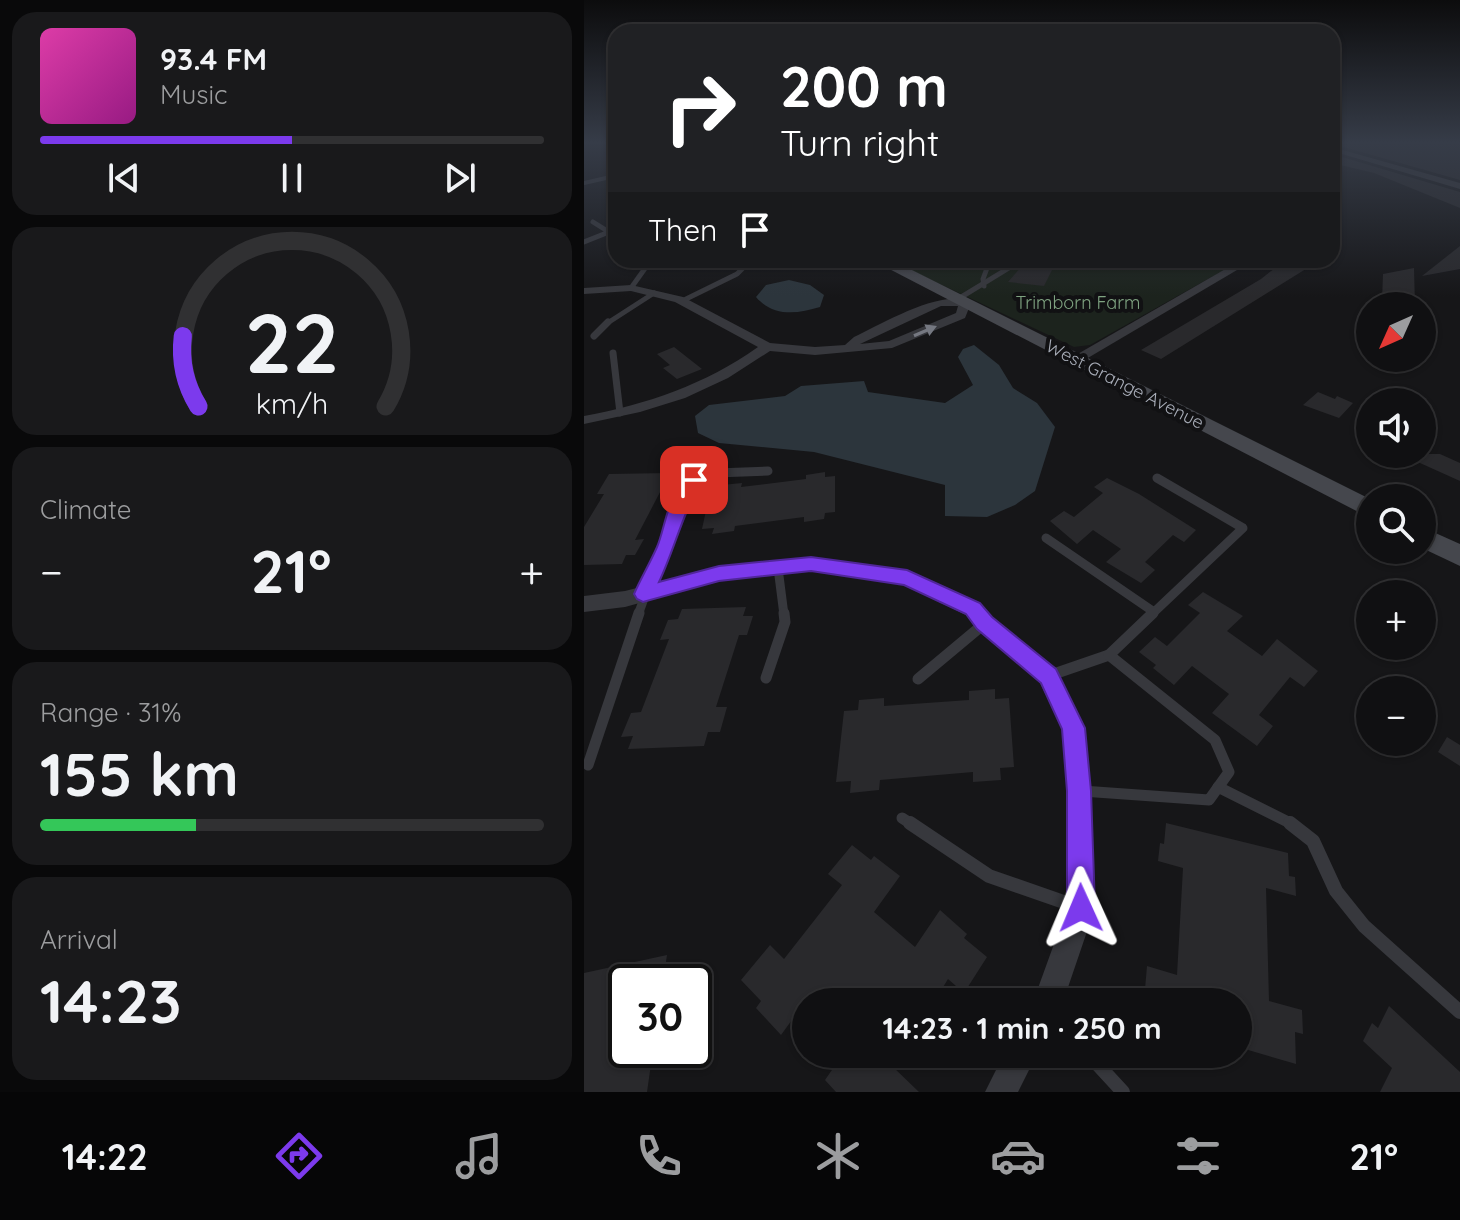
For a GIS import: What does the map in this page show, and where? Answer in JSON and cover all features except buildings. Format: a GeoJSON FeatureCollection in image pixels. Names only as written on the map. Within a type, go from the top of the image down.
{"type":"FeatureCollection","features":[{"type":"Feature","properties":{"kind":"street","name":"West Grange Avenue"},"geometry":{"type":"LineString","coordinates":[[896,268],[1356,502]]}},
{"type":"Feature","properties":{"kind":"street"},"geometry":{"type":"LineString","coordinates":[[1076,359],[1235,268]]}},
{"type":"Feature","properties":{"kind":"street"},"geometry":{"type":"LineString","coordinates":[[584,291],[631,288],[654,293],[682,301],[767,347],[815,351],[892,344],[961,315],[962,301],[939,303],[858,340],[850,347]]}},
{"type":"Feature","properties":{"kind":"street"},"geometry":{"type":"LineString","coordinates":[[584,420],[678,399],[731,374],[767,347]]}},
{"type":"Feature","properties":{"kind":"street"},"geometry":{"type":"LineString","coordinates":[[1436,543],[1460,556]]}},
{"type":"Feature","properties":{"kind":"street"},"geometry":{"type":"LineString","coordinates":[[584,604],[645,593],[719,574],[811,564],[907,578],[973,609],[985,623],[1048,676],[1073,728],[1079,791],[1081,908],[1053,988]]}},
{"type":"Feature","properties":{"kind":"street"},"geometry":{"type":"LineString","coordinates":[[1001,1092],[1014,1068]]}},
{"type":"Feature","properties":{"kind":"lane"},"geometry":{"type":"LineString","coordinates":[[593,222],[608,231]]}},
{"type":"Feature","properties":{"kind":"lane"},"geometry":{"type":"LineString","coordinates":[[584,242],[608,232]]}},
{"type":"Feature","properties":{"kind":"lane"},"geometry":{"type":"LineString","coordinates":[[631,288],[646,268]]}},
{"type":"Feature","properties":{"kind":"lane"},"geometry":{"type":"LineString","coordinates":[[682,301],[737,274],[743,268]]}},
{"type":"Feature","properties":{"kind":"lane"},"geometry":{"type":"LineString","coordinates":[[984,286],[987,268]]}},
{"type":"Feature","properties":{"kind":"lane"},"geometry":{"type":"LineString","coordinates":[[962,301],[1010,268]]}},
{"type":"Feature","properties":{"kind":"lane"},"geometry":{"type":"LineString","coordinates":[[594,336],[614,316],[654,293]]}},
{"type":"Feature","properties":{"kind":"lane"},"geometry":{"type":"LineString","coordinates":[[613,353],[620,413]]}},
{"type":"Feature","properties":{"kind":"lane"},"geometry":{"type":"LineString","coordinates":[[588,765],[645,593],[666,547],[682,496],[694,480],[716,473],[768,471]]}},
{"type":"Feature","properties":{"kind":"lane"},"geometry":{"type":"LineString","coordinates":[[1048,676],[1109,655],[1243,528],[1157,478]]}},
{"type":"Feature","properties":{"kind":"lane"},"geometry":{"type":"LineString","coordinates":[[1046,538],[1154,612]]}},
{"type":"Feature","properties":{"kind":"lane"},"geometry":{"type":"LineString","coordinates":[[766,678],[785,622],[778,568]]}},
{"type":"Feature","properties":{"kind":"lane"},"geometry":{"type":"LineString","coordinates":[[918,679],[985,623]]}},
{"type":"Feature","properties":{"kind":"lane"},"geometry":{"type":"LineString","coordinates":[[1079,791],[1209,800],[1229,772],[1215,740],[1109,655]]}},
{"type":"Feature","properties":{"kind":"lane"},"geometry":{"type":"LineString","coordinates":[[1218,787],[1294,825],[1313,841],[1336,891],[1364,926],[1460,1012]]}},
{"type":"Feature","properties":{"kind":"lane"},"geometry":{"type":"LineString","coordinates":[[902,818],[989,876],[1081,908]]}},
{"type":"Feature","properties":{"kind":"lane"},"geometry":{"type":"LineString","coordinates":[[1101,1068],[1123,1092]]}},
{"type":"Feature","properties":{"kind":"green space","name":"Trimborn Farm"},"geometry":{"type":"Polygon","coordinates":[[[906,268],[1228,268],[1090,345],[1074,347],[906,268]]]}},
{"type":"Feature","properties":{"kind":"shaded area"},"geometry":{"type":"Polygon","coordinates":[[[789,280],[810,285],[824,295],[820,307],[778,311],[756,297],[766,285],[789,280]]]}},
{"type":"Feature","properties":{"kind":"shaded area"},"geometry":{"type":"Polygon","coordinates":[[[974,345],[999,365],[1013,388],[1037,403],[1055,427],[1035,491],[1015,505],[987,517],[945,516],[945,485],[814,452],[719,443],[698,433],[695,416],[709,405],[785,396],[801,386],[864,381],[868,392],[945,403],[973,385],[958,357],[963,349],[974,345]]]}},
{"type":"Feature","properties":{"kind":"route"},"geometry":{"type":"LineString","coordinates":[[694,480],[682,496],[671,523],[666,547],[643,594],[719,574],[811,564],[907,578],[973,609],[985,623],[1048,676],[1073,728],[1079,791],[1081,908]]}}]}
